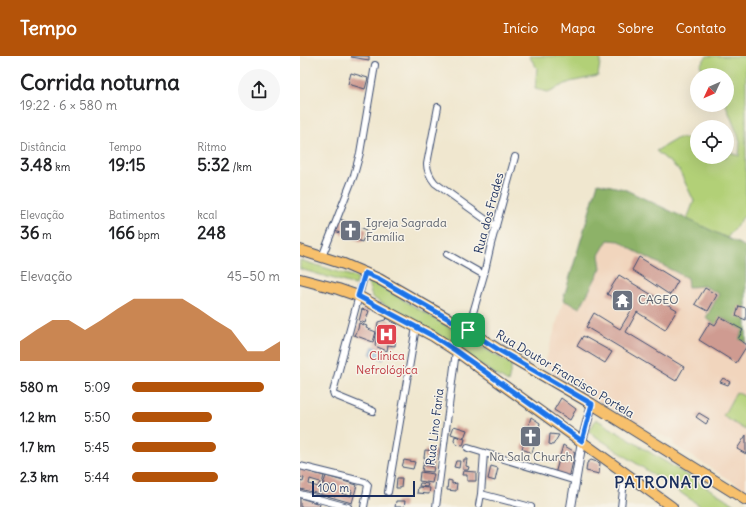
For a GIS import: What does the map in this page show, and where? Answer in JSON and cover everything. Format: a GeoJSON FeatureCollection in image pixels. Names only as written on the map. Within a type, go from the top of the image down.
{"type":"FeatureCollection","features":[{"type":"Feature","properties":{"kind":"main road","name":"Rua Doutor Francisco Portela"},"geometry":{"type":"LineString","coordinates":[[300,250],[379,279],[592,404],[746,500]]}},
{"type":"Feature","properties":{"kind":"main road"},"geometry":{"type":"LineString","coordinates":[[300,279],[358,296],[416,327],[456,351],[672,507]]}},
{"type":"Feature","properties":{"kind":"street"},"geometry":{"type":"LineString","coordinates":[[322,257],[360,154],[375,65]]}},
{"type":"Feature","properties":{"kind":"street"},"geometry":{"type":"LineString","coordinates":[[438,107],[427,164],[427,170],[430,177],[435,183],[496,227]]}},
{"type":"Feature","properties":{"kind":"street","name":"Rua dos Frades"},"geometry":{"type":"LineString","coordinates":[[468,330],[515,157]]}},
{"type":"Feature","properties":{"kind":"street","name":"Rua dos Frades"},"geometry":{"type":"LineString","coordinates":[[446,254],[484,274]]}},
{"type":"Feature","properties":{"kind":"street"},"geometry":{"type":"LineString","coordinates":[[365,273],[332,392],[334,395],[373,411]]}},
{"type":"Feature","properties":{"kind":"street"},"geometry":{"type":"LineString","coordinates":[[388,492],[416,327]]}},
{"type":"Feature","properties":{"kind":"street","name":"Rua Lino Faria"},"geometry":{"type":"LineString","coordinates":[[436,507],[456,351]]}},
{"type":"Feature","properties":{"kind":"street"},"geometry":{"type":"LineString","coordinates":[[571,507],[582,441],[592,404]]}},
{"type":"Feature","properties":{"kind":"street"},"geometry":{"type":"LineString","coordinates":[[468,448],[576,480]]}},
{"type":"Feature","properties":{"kind":"street"},"geometry":{"type":"LineString","coordinates":[[479,505],[484,453]]}},
{"type":"Feature","properties":{"kind":"street"},"geometry":{"type":"LineString","coordinates":[[300,466],[365,482],[368,485],[364,507]]}},
{"type":"Feature","properties":{"kind":"street"},"geometry":{"type":"LineString","coordinates":[[621,507],[625,473]]}},
{"type":"Feature","properties":{"kind":"street"},"geometry":{"type":"LineString","coordinates":[[300,494],[348,507]]}},
{"type":"Feature","properties":{"kind":"street"},"geometry":{"type":"LineString","coordinates":[[481,494],[531,507]]}},
{"type":"Feature","properties":{"kind":"shaded area"},"geometry":{"type":"Polygon","coordinates":[[[598,183],[624,189],[746,247],[746,490],[674,445],[673,441],[662,435],[659,436],[586,394],[582,389],[580,390],[552,373],[552,370],[544,366],[598,183]]]}},
{"type":"Feature","properties":{"kind":"green space"},"geometry":{"type":"Polygon","coordinates":[[[529,56],[601,56],[598,76],[570,82],[548,92],[535,89],[537,68],[529,56]]]}},
{"type":"Feature","properties":{"kind":"green space"},"geometry":{"type":"Polygon","coordinates":[[[707,56],[746,56],[746,217],[744,216],[727,238],[687,219],[694,201],[679,170],[656,151],[678,138],[690,139],[690,164],[734,164],[734,154],[739,156],[740,141],[734,126],[734,120],[732,120],[729,112],[734,112],[734,68],[702,68],[700,65],[707,56]]]}},
{"type":"Feature","properties":{"kind":"green space"},"geometry":{"type":"Polygon","coordinates":[[[598,183],[624,189],[746,247],[746,343],[739,339],[743,330],[721,317],[716,325],[706,318],[719,294],[704,286],[688,287],[687,278],[631,249],[620,241],[608,240],[599,255],[601,268],[580,308],[563,300],[598,183]]]}},
{"type":"Feature","properties":{"kind":"green space"},"geometry":{"type":"Polygon","coordinates":[[[300,260],[358,278],[355,285],[300,269],[300,260]]]}},
{"type":"Feature","properties":{"kind":"green space"},"geometry":{"type":"Polygon","coordinates":[[[367,278],[512,365],[508,382],[372,297],[367,278]]]}},
{"type":"Feature","properties":{"kind":"green space"},"geometry":{"type":"Polygon","coordinates":[[[736,392],[746,397],[745,430],[723,416],[736,392]]]}},
{"type":"Feature","properties":{"kind":"green space"},"geometry":{"type":"Polygon","coordinates":[[[596,419],[739,507],[702,507],[589,432],[596,419]]]}},
{"type":"Feature","properties":{"kind":"water"},"geometry":{"type":"Polygon","coordinates":[[[373,346],[386,351],[383,360],[370,354],[373,346]]]}},
{"type":"Feature","properties":{"kind":"building"},"geometry":{"type":"Polygon","coordinates":[[[369,56],[369,60],[351,57],[369,56]]]}},
{"type":"Feature","properties":{"kind":"building"},"geometry":{"type":"Polygon","coordinates":[[[351,73],[368,78],[365,89],[348,84],[351,73]]]}},
{"type":"Feature","properties":{"kind":"building","name":"Igreja Sagrada Família"},"geometry":{"type":"Polygon","coordinates":[[[340,219],[367,230],[362,242],[335,231],[340,219]]]}},
{"type":"Feature","properties":{"kind":"building"},"geometry":{"type":"Polygon","coordinates":[[[639,257],[678,281],[670,295],[632,270],[639,257]]]}},
{"type":"Feature","properties":{"kind":"building"},"geometry":{"type":"Polygon","coordinates":[[[619,275],[677,310],[665,330],[637,312],[626,332],[684,367],[676,381],[586,327],[594,313],[620,329],[632,309],[607,294],[619,275]]]}},
{"type":"Feature","properties":{"kind":"building"},"geometry":{"type":"Polygon","coordinates":[[[705,288],[717,295],[708,311],[695,304],[705,288]]]}},
{"type":"Feature","properties":{"kind":"building"},"geometry":{"type":"Polygon","coordinates":[[[739,306],[746,308],[746,320],[736,316],[739,306]]]}},
{"type":"Feature","properties":{"kind":"building","name":"Clínica Nefrológica"},"geometry":{"type":"Polygon","coordinates":[[[362,309],[369,311],[365,323],[359,321],[362,309]]]}},
{"type":"Feature","properties":{"kind":"building"},"geometry":{"type":"Polygon","coordinates":[[[720,317],[743,330],[738,339],[746,344],[746,347],[736,363],[699,340],[710,322],[715,325],[720,317]]]}},
{"type":"Feature","properties":{"kind":"building","name":"Clínica Nefrológica"},"geometry":{"type":"Polygon","coordinates":[[[387,318],[397,324],[395,346],[388,345],[387,351],[375,346],[378,322],[387,318]]]}},
{"type":"Feature","properties":{"kind":"building","name":"Clínica Nefrológica"},"geometry":{"type":"Polygon","coordinates":[[[359,323],[376,332],[373,342],[354,335],[358,329],[359,323]]]}},
{"type":"Feature","properties":{"kind":"building"},"geometry":{"type":"Polygon","coordinates":[[[583,336],[612,352],[605,363],[577,346],[583,336]]]}},
{"type":"Feature","properties":{"kind":"building"},"geometry":{"type":"Polygon","coordinates":[[[723,378],[730,382],[728,385],[720,382],[723,378]]]}},
{"type":"Feature","properties":{"kind":"building"},"geometry":{"type":"Polygon","coordinates":[[[561,398],[576,409],[570,420],[554,410],[561,398]]]}},
{"type":"Feature","properties":{"kind":"building"},"geometry":{"type":"Polygon","coordinates":[[[699,413],[709,419],[706,424],[696,417],[699,413]]]}},
{"type":"Feature","properties":{"kind":"building","name":"Na Sala Church"},"geometry":{"type":"Polygon","coordinates":[[[531,417],[540,423],[532,453],[522,449],[531,417]]]}},
{"type":"Feature","properties":{"kind":"building"},"geometry":{"type":"Polygon","coordinates":[[[454,426],[467,430],[464,438],[451,434],[454,426]]]}},
{"type":"Feature","properties":{"kind":"building"},"geometry":{"type":"Polygon","coordinates":[[[550,434],[559,435],[553,445],[549,444],[550,434]]]}},
{"type":"Feature","properties":{"kind":"building"},"geometry":{"type":"Polygon","coordinates":[[[746,435],[746,454],[737,449],[746,435]]]}},
{"type":"Feature","properties":{"kind":"building"},"geometry":{"type":"Polygon","coordinates":[[[455,436],[465,439],[463,446],[457,445],[454,441],[455,436]]]}},
{"type":"Feature","properties":{"kind":"building"},"geometry":{"type":"Polygon","coordinates":[[[563,445],[575,452],[569,479],[555,474],[563,445]]]}},
{"type":"Feature","properties":{"kind":"building"},"geometry":{"type":"Polygon","coordinates":[[[425,450],[436,451],[435,459],[424,458],[425,450]]]}},
{"type":"Feature","properties":{"kind":"building"},"geometry":{"type":"Polygon","coordinates":[[[464,459],[467,459],[466,466],[469,467],[468,470],[463,470],[464,459]]]}},
{"type":"Feature","properties":{"kind":"building"},"geometry":{"type":"Polygon","coordinates":[[[404,460],[415,462],[413,469],[402,467],[404,460]]]}},
{"type":"Feature","properties":{"kind":"building"},"geometry":{"type":"Polygon","coordinates":[[[424,460],[434,461],[434,465],[423,464],[424,460]]]}},
{"type":"Feature","properties":{"kind":"building"},"geometry":{"type":"Polygon","coordinates":[[[591,460],[600,463],[599,474],[586,471],[587,463],[591,460]]]}},
{"type":"Feature","properties":{"kind":"building"},"geometry":{"type":"Polygon","coordinates":[[[456,461],[460,461],[459,468],[454,467],[456,461]]]}},
{"type":"Feature","properties":{"kind":"building"},"geometry":{"type":"Polygon","coordinates":[[[423,465],[434,467],[433,472],[422,471],[423,465]]]}},
{"type":"Feature","properties":{"kind":"building"},"geometry":{"type":"Polygon","coordinates":[[[491,466],[498,468],[495,481],[488,479],[491,466]]]}},
{"type":"Feature","properties":{"kind":"building"},"geometry":{"type":"Polygon","coordinates":[[[300,469],[324,476],[319,494],[300,489],[300,481],[303,482],[304,478],[300,477],[300,469]],[[310,479],[309,484],[318,487],[320,482],[310,479]]]}},
{"type":"Feature","properties":{"kind":"building"},"geometry":{"type":"Polygon","coordinates":[[[463,471],[476,472],[476,481],[467,481],[467,475],[462,475],[463,471]]]}},
{"type":"Feature","properties":{"kind":"building"},"geometry":{"type":"Polygon","coordinates":[[[420,472],[434,474],[432,483],[419,481],[420,472]]]}},
{"type":"Feature","properties":{"kind":"building"},"geometry":{"type":"Polygon","coordinates":[[[326,476],[357,485],[352,503],[320,494],[326,476]],[[328,485],[327,489],[336,491],[337,487],[328,485]],[[343,488],[341,493],[351,496],[352,491],[343,488]]]}},
{"type":"Feature","properties":{"kind":"building"},"geometry":{"type":"Polygon","coordinates":[[[397,478],[402,478],[401,488],[396,488],[397,478]]]}},
{"type":"Feature","properties":{"kind":"building"},"geometry":{"type":"Polygon","coordinates":[[[448,480],[452,481],[452,484],[457,483],[456,491],[447,490],[448,480]]]}},
{"type":"Feature","properties":{"kind":"building"},"geometry":{"type":"Polygon","coordinates":[[[420,483],[428,484],[427,487],[419,486],[420,483]]]}},
{"type":"Feature","properties":{"kind":"building"},"geometry":{"type":"Polygon","coordinates":[[[418,487],[430,488],[429,494],[417,493],[418,487]]]}},
{"type":"Feature","properties":{"kind":"building"},"geometry":{"type":"Polygon","coordinates":[[[300,498],[320,504],[319,507],[300,507],[300,498]]]}},
{"type":"Feature","properties":{"kind":"building"},"geometry":{"type":"Polygon","coordinates":[[[396,501],[405,501],[404,507],[395,507],[396,501]]]}},
{"type":"Feature","properties":{"kind":"place","name":"Igreja Sagrada Família"},"geometry":{"type":"Point","coordinates":[351,230]}},
{"type":"Feature","properties":{"kind":"place","name":"CAGEO"},"geometry":{"type":"Point","coordinates":[623,300]}},
{"type":"Feature","properties":{"kind":"place","name":"Clínica Nefrológica"},"geometry":{"type":"Point","coordinates":[387,335]}},
{"type":"Feature","properties":{"kind":"place","name":"Na Sala Church"},"geometry":{"type":"Point","coordinates":[531,436]}},
{"type":"Feature","properties":{"kind":"district","name":"PATRONATO"},"geometry":{"type":"Point","coordinates":[664,482]}},
{"type":"Feature","properties":{"kind":"route"},"geometry":{"type":"LineString","coordinates":[[365,273],[379,279],[468,330],[547,379],[592,404],[582,441],[433,336],[358,296],[365,273]]}}]}
